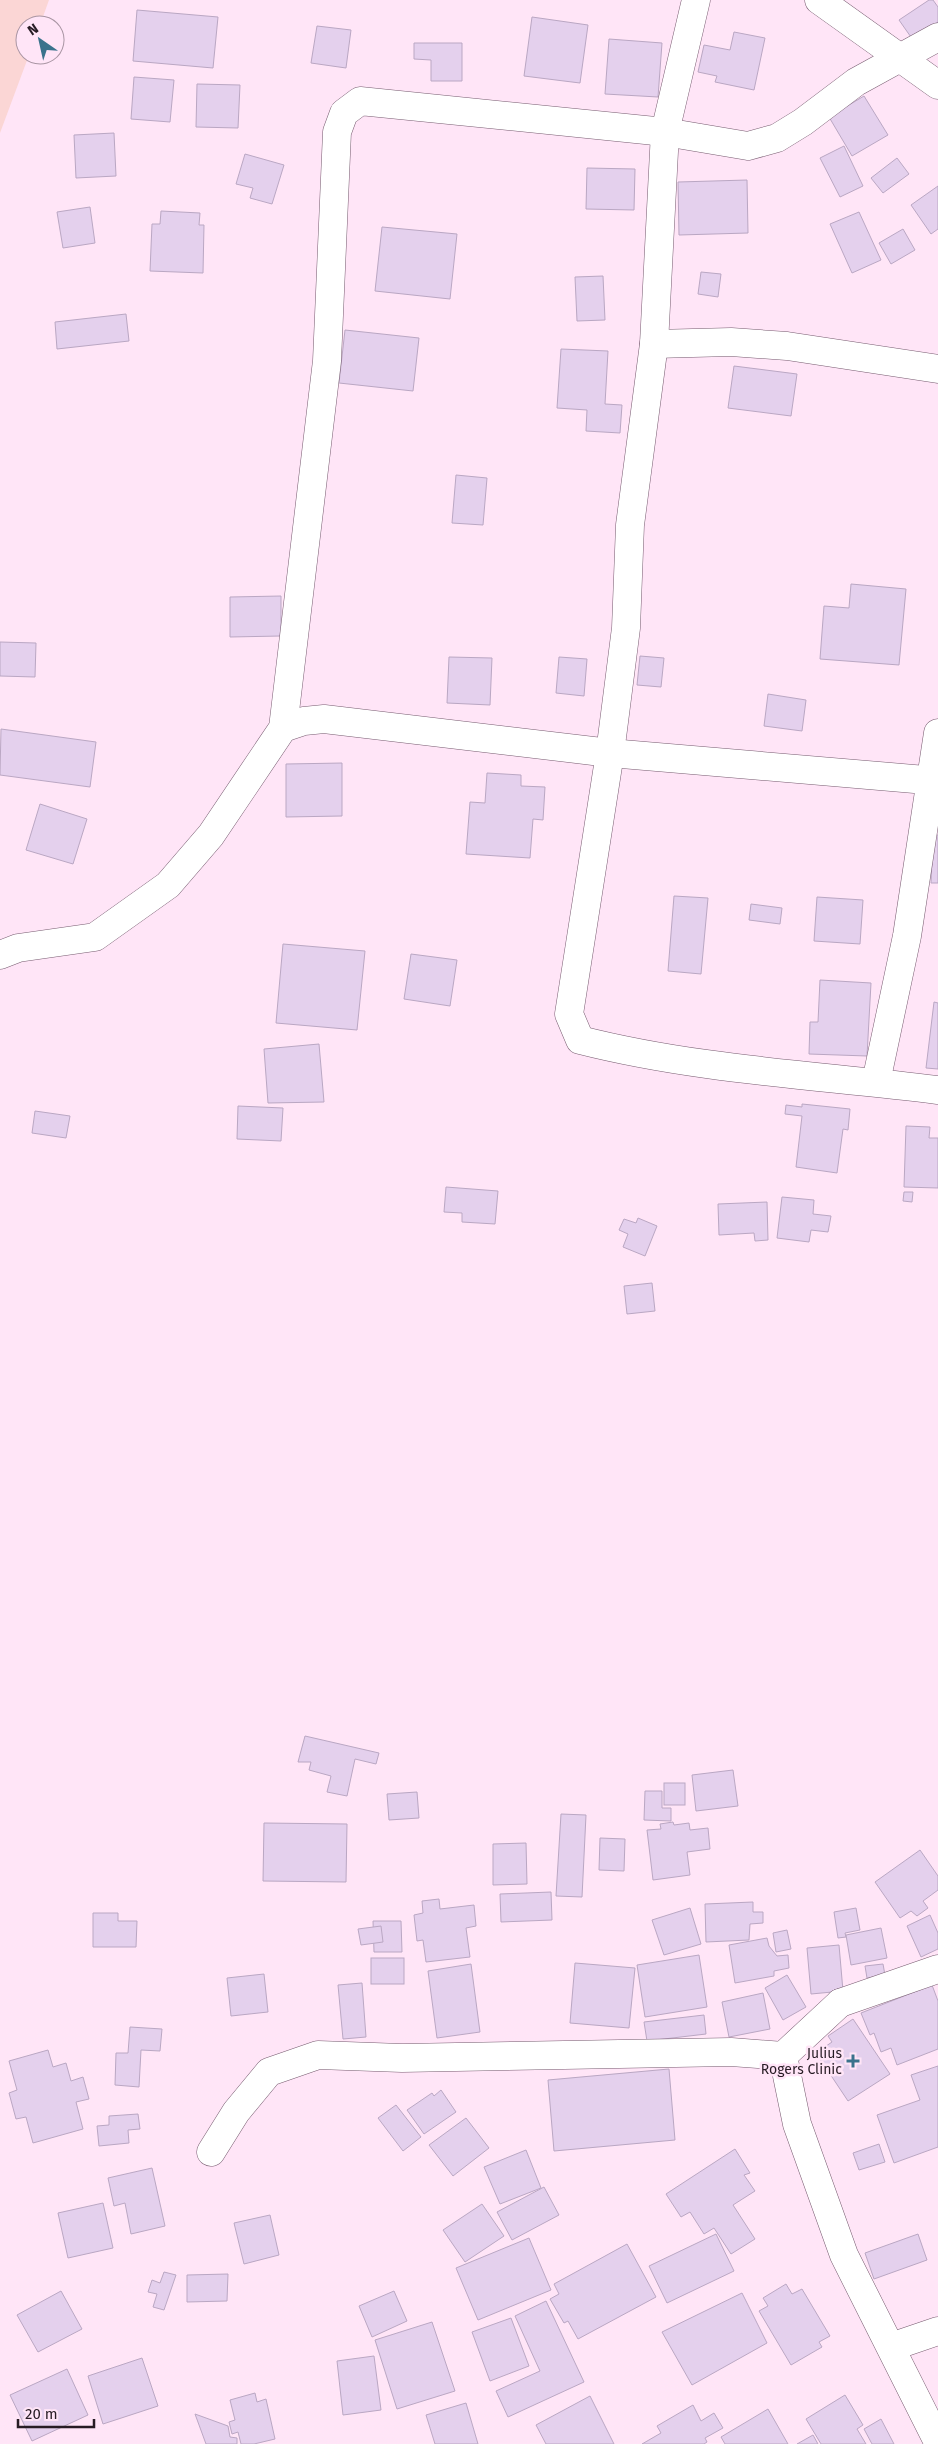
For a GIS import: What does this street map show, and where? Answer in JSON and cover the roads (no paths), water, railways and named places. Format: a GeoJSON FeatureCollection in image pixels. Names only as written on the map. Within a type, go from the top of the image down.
{"type":"FeatureCollection","features":[{"type":"Feature","properties":{"kind":"street"},"geometry":{"type":"LineString","coordinates":[[696,0],[665,132],[654,344],[630,525],[626,628],[610,753],[569,1014],[580,1040],[690,1062],[796,1076],[876,1082],[938,1090]]}},
{"type":"Feature","properties":{"kind":"street"},"geometry":{"type":"LineString","coordinates":[[819,0],[898,59],[938,86]]}},
{"type":"Feature","properties":{"kind":"street"},"geometry":{"type":"LineString","coordinates":[[0,955],[18,948],[95,937],[168,885],[211,835],[283,728],[328,361],[337,132],[344,113],[360,101],[665,132],[748,146],[778,138],[803,122],[856,82],[938,37]]}},
{"type":"Feature","properties":{"kind":"street"},"geometry":{"type":"LineString","coordinates":[[654,344],[731,342],[787,346],[938,369]]}},
{"type":"Feature","properties":{"kind":"street"},"geometry":{"type":"LineString","coordinates":[[283,728],[304,721],[324,720],[610,753],[935,781]]}},
{"type":"Feature","properties":{"kind":"street"},"geometry":{"type":"LineString","coordinates":[[876,1082],[907,936],[935,781],[938,733]]}},
{"type":"Feature","properties":{"kind":"street"},"geometry":{"type":"LineString","coordinates":[[211,2152],[236,2112],[269,2072],[318,2056],[402,2058],[731,2052],[783,2056],[840,2004],[938,1969]]}},
{"type":"Feature","properties":{"kind":"street"},"geometry":{"type":"LineString","coordinates":[[783,2056],[797,2124],[844,2255],[938,2442]]}},
{"type":"Feature","properties":{"kind":"street"},"geometry":{"type":"LineString","coordinates":[[891,2347],[938,2330]]}},
{"type":"Feature","properties":{"kind":"place","name":"Julius Rogers Clinic"},"geometry":{"type":"Point","coordinates":[853,2061]}}]}
